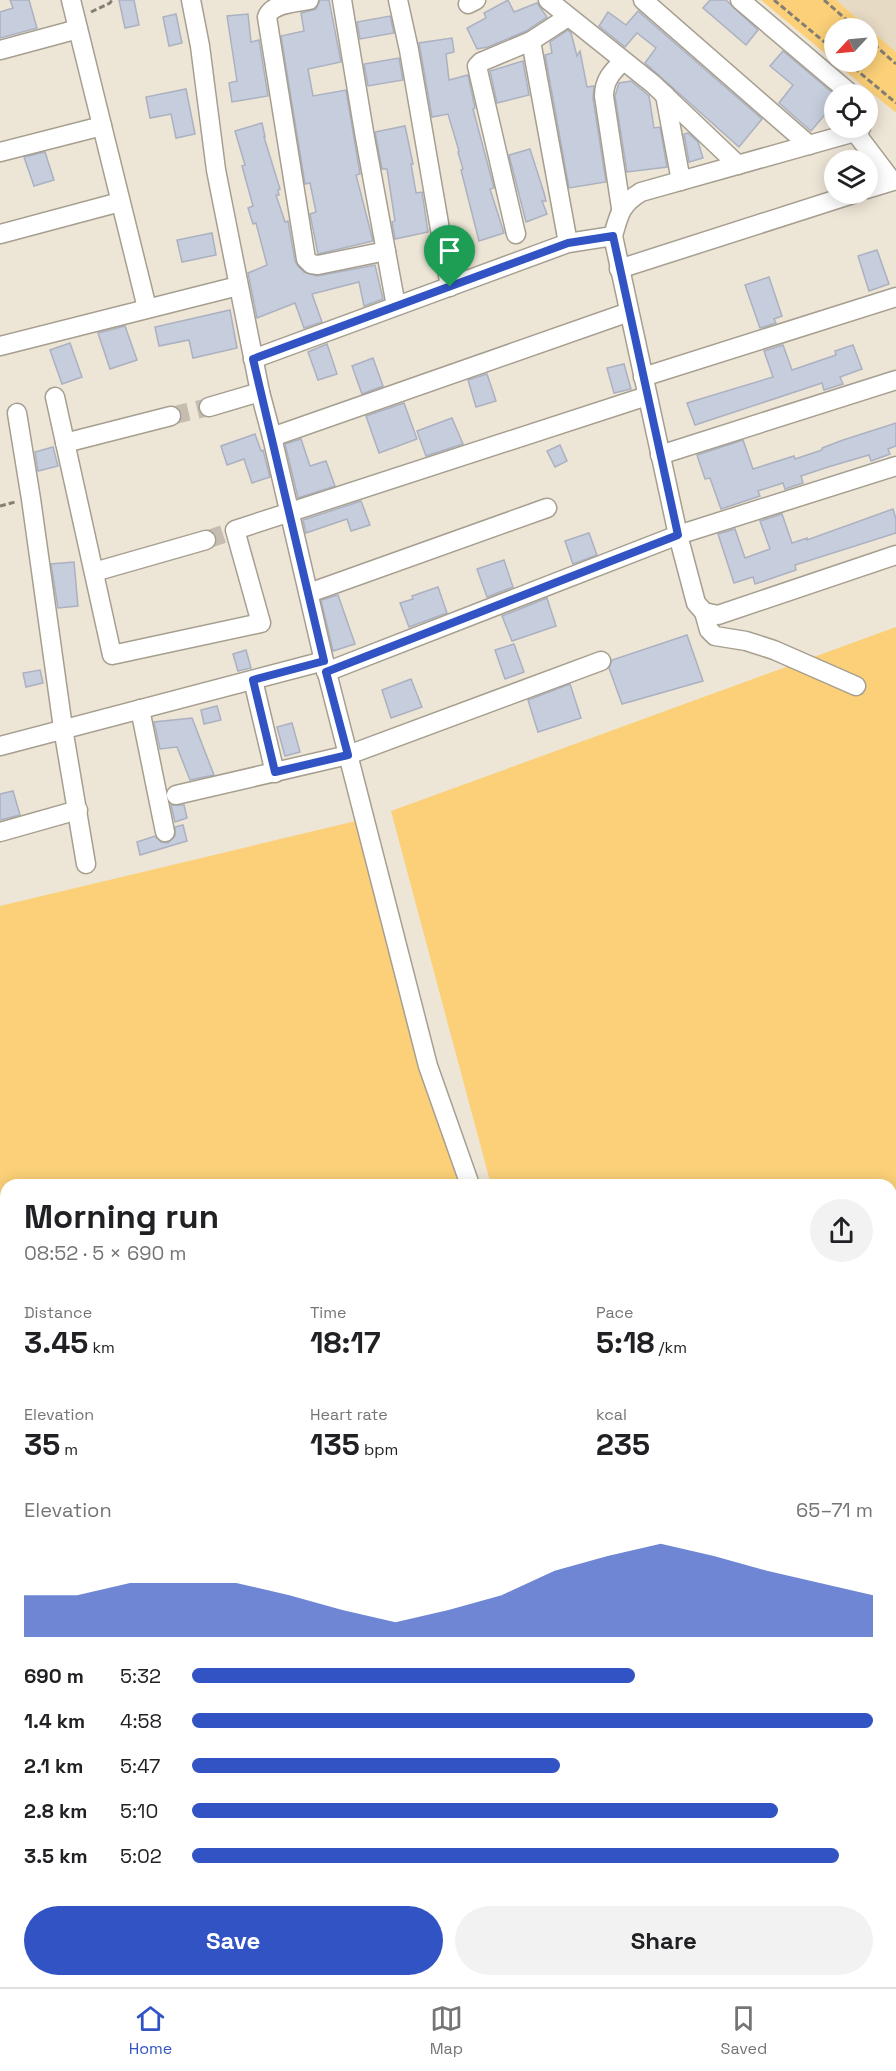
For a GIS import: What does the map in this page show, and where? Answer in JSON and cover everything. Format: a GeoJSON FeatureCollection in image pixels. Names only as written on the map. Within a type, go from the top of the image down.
{"type":"FeatureCollection","features":[{"type":"Feature","properties":{"kind":"street"},"geometry":{"type":"LineString","coordinates":[[71,0],[147,308]]}},
{"type":"Feature","properties":{"kind":"street"},"geometry":{"type":"LineString","coordinates":[[191,0],[200,46],[216,170],[260,392],[325,667],[428,1066],[468,1179]]}},
{"type":"Feature","properties":{"kind":"street"},"geometry":{"type":"LineString","coordinates":[[309,0],[284,3],[270,11],[267,18],[306,259],[311,264],[318,265],[386,250]]}},
{"type":"Feature","properties":{"kind":"street"},"geometry":{"type":"LineString","coordinates":[[342,0],[396,306]]}},
{"type":"Feature","properties":{"kind":"street"},"geometry":{"type":"LineString","coordinates":[[398,0],[409,50],[450,287]]}},
{"type":"Feature","properties":{"kind":"street"},"geometry":{"type":"LineString","coordinates":[[548,0],[665,95],[738,165]]}},
{"type":"Feature","properties":{"kind":"street"},"geometry":{"type":"LineString","coordinates":[[643,0],[809,145]]}},
{"type":"Feature","properties":{"kind":"street"},"geometry":{"type":"LineString","coordinates":[[740,0],[839,84]]}},
{"type":"Feature","properties":{"kind":"street"},"geometry":{"type":"LineString","coordinates":[[516,234],[477,66],[481,62],[531,41],[568,17]]}},
{"type":"Feature","properties":{"kind":"street"},"geometry":{"type":"LineString","coordinates":[[0,50],[76,24]]}},
{"type":"Feature","properties":{"kind":"street"},"geometry":{"type":"LineString","coordinates":[[531,41],[568,243]]}},
{"type":"Feature","properties":{"kind":"street"},"geometry":{"type":"LineString","coordinates":[[623,61],[604,85],[621,208],[613,236],[678,535],[696,603],[704,612],[710,630],[716,636],[746,641],[774,650],[856,686]]}},
{"type":"Feature","properties":{"kind":"street"},"geometry":{"type":"LineString","coordinates":[[665,95],[681,181]]}},
{"type":"Feature","properties":{"kind":"street"},"geometry":{"type":"LineString","coordinates":[[0,152],[102,126]]}},
{"type":"Feature","properties":{"kind":"street"},"geometry":{"type":"LineString","coordinates":[[621,208],[641,192],[832,138]]}},
{"type":"Feature","properties":{"kind":"street"},"geometry":{"type":"LineString","coordinates":[[864,138],[894,180],[878,185]]}},
{"type":"Feature","properties":{"kind":"street"},"geometry":{"type":"LineString","coordinates":[[0,234],[120,202]]}},
{"type":"Feature","properties":{"kind":"street"},"geometry":{"type":"LineString","coordinates":[[620,269],[824,203]]}},
{"type":"Feature","properties":{"kind":"street"},"geometry":{"type":"LineString","coordinates":[[253,359],[568,243],[613,236]]}},
{"type":"Feature","properties":{"kind":"street"},"geometry":{"type":"LineString","coordinates":[[0,346],[238,286]]}},
{"type":"Feature","properties":{"kind":"street"},"geometry":{"type":"LineString","coordinates":[[643,377],[896,297]]}},
{"type":"Feature","properties":{"kind":"street"},"geometry":{"type":"LineString","coordinates":[[272,437],[629,312]]}},
{"type":"Feature","properties":{"kind":"street"},"geometry":{"type":"LineString","coordinates":[[660,455],[896,380]]}},
{"type":"Feature","properties":{"kind":"street"},"geometry":{"type":"LineString","coordinates":[[209,407],[260,392]]}},
{"type":"Feature","properties":{"kind":"street"},"geometry":{"type":"LineString","coordinates":[[55,397],[112,655],[261,623],[235,530],[647,396]]}},
{"type":"Feature","properties":{"kind":"street"},"geometry":{"type":"LineString","coordinates":[[17,413],[32,499],[63,728],[86,864]]}},
{"type":"Feature","properties":{"kind":"street"},"geometry":{"type":"LineString","coordinates":[[65,443],[171,416]]}},
{"type":"Feature","properties":{"kind":"street"},"geometry":{"type":"LineString","coordinates":[[0,746],[253,680],[325,667],[678,535],[896,466]]}},
{"type":"Feature","properties":{"kind":"street"},"geometry":{"type":"LineString","coordinates":[[309,593],[547,508]]}},
{"type":"Feature","properties":{"kind":"street"},"geometry":{"type":"LineString","coordinates":[[94,572],[206,540]]}},
{"type":"Feature","properties":{"kind":"street"},"geometry":{"type":"LineString","coordinates":[[704,612],[718,615],[896,555]]}},
{"type":"Feature","properties":{"kind":"street"},"geometry":{"type":"LineString","coordinates":[[176,795],[348,755],[601,661]]}},
{"type":"Feature","properties":{"kind":"street"},"geometry":{"type":"LineString","coordinates":[[253,680],[275,772]]}},
{"type":"Feature","properties":{"kind":"street"},"geometry":{"type":"LineString","coordinates":[[140,709],[165,832]]}},
{"type":"Feature","properties":{"kind":"street"},"geometry":{"type":"LineString","coordinates":[[0,832],[78,810]]}},
{"type":"Feature","properties":{"kind":"path"},"geometry":{"type":"LineString","coordinates":[[76,24],[112,0]]}},
{"type":"Feature","properties":{"kind":"path"},"geometry":{"type":"LineString","coordinates":[[774,0],[824,42]]}},
{"type":"Feature","properties":{"kind":"path"},"geometry":{"type":"LineString","coordinates":[[824,0],[845,18]]}},
{"type":"Feature","properties":{"kind":"path"},"geometry":{"type":"LineString","coordinates":[[878,48],[896,64]]}},
{"type":"Feature","properties":{"kind":"path"},"geometry":{"type":"LineString","coordinates":[[859,72],[896,103]]}},
{"type":"Feature","properties":{"kind":"shaded area"},"geometry":{"type":"Polygon","coordinates":[[[761,0],[836,0],[857,18],[824,18],[824,53],[761,0]]]}},
{"type":"Feature","properties":{"kind":"shaded area"},"geometry":{"type":"Polygon","coordinates":[[[836,0],[896,0],[896,52],[878,36],[878,18],[857,18],[836,0]]]}},
{"type":"Feature","properties":{"kind":"shaded area"},"geometry":{"type":"Polygon","coordinates":[[[878,36],[896,52],[896,111],[878,98],[878,84],[861,84],[846,72],[878,72],[878,36]]]}},
{"type":"Feature","properties":{"kind":"shaded area"},"geometry":{"type":"Polygon","coordinates":[[[896,627],[896,1179],[489,1179],[391,811],[896,627]]]}},
{"type":"Feature","properties":{"kind":"shaded area"},"geometry":{"type":"Polygon","coordinates":[[[356,821],[462,1179],[0,1179],[0,906],[356,821]]]}},
{"type":"Feature","properties":{"kind":"building"},"geometry":{"type":"Polygon","coordinates":[[[10,0],[29,0],[37,28],[0,38],[0,12],[13,8],[10,0]]]}},
{"type":"Feature","properties":{"kind":"building"},"geometry":{"type":"Polygon","coordinates":[[[119,0],[134,0],[139,25],[125,28],[119,0]]]}},
{"type":"Feature","properties":{"kind":"building"},"geometry":{"type":"Polygon","coordinates":[[[320,0],[329,0],[341,62],[308,69],[313,96],[346,90],[360,174],[356,175],[373,241],[318,254],[310,214],[316,212],[310,183],[305,184],[281,36],[304,31],[301,13],[316,9],[320,0]]]}},
{"type":"Feature","properties":{"kind":"building"},"geometry":{"type":"Polygon","coordinates":[[[508,0],[514,12],[537,3],[547,17],[526,31],[488,47],[477,49],[467,28],[486,18],[484,13],[508,0]]]}},
{"type":"Feature","properties":{"kind":"building"},"geometry":{"type":"Polygon","coordinates":[[[710,0],[726,0],[758,30],[746,45],[703,8],[710,0]]]}},
{"type":"Feature","properties":{"kind":"building"},"geometry":{"type":"Polygon","coordinates":[[[638,11],[762,119],[739,147],[645,63],[656,48],[637,33],[625,47],[599,26],[608,12],[626,25],[638,11]]]}},
{"type":"Feature","properties":{"kind":"building"},"geometry":{"type":"Polygon","coordinates":[[[176,14],[182,43],[169,46],[163,17],[176,14]]]}},
{"type":"Feature","properties":{"kind":"building"},"geometry":{"type":"Polygon","coordinates":[[[248,14],[251,42],[259,40],[268,96],[232,102],[229,83],[237,81],[227,16],[248,14]]]}},
{"type":"Feature","properties":{"kind":"building"},"geometry":{"type":"Polygon","coordinates":[[[390,16],[394,33],[360,39],[357,22],[390,16]]]}},
{"type":"Feature","properties":{"kind":"building"},"geometry":{"type":"Polygon","coordinates":[[[568,30],[571,33],[577,56],[580,51],[587,87],[594,86],[593,98],[606,182],[569,188],[545,55],[552,53],[550,42],[568,30]]]}},
{"type":"Feature","properties":{"kind":"building"},"geometry":{"type":"Polygon","coordinates":[[[452,38],[454,52],[446,54],[449,80],[468,75],[475,108],[473,109],[494,188],[490,189],[504,233],[479,241],[461,170],[463,169],[459,151],[448,114],[432,117],[419,43],[452,38]]]}},
{"type":"Feature","properties":{"kind":"building"},"geometry":{"type":"Polygon","coordinates":[[[783,51],[824,86],[824,116],[811,131],[779,103],[793,85],[770,66],[783,51]]]}},
{"type":"Feature","properties":{"kind":"building"},"geometry":{"type":"Polygon","coordinates":[[[399,58],[403,80],[368,86],[364,64],[399,58]]]}},
{"type":"Feature","properties":{"kind":"building"},"geometry":{"type":"Polygon","coordinates":[[[523,61],[529,95],[497,103],[490,71],[523,61]]]}},
{"type":"Feature","properties":{"kind":"building"},"geometry":{"type":"Polygon","coordinates":[[[631,81],[649,96],[654,128],[660,127],[667,167],[627,172],[615,96],[619,83],[631,81]]]}},
{"type":"Feature","properties":{"kind":"building"},"geometry":{"type":"Polygon","coordinates":[[[186,89],[195,134],[176,138],[171,114],[150,118],[146,97],[186,89]]]}},
{"type":"Feature","properties":{"kind":"building"},"geometry":{"type":"Polygon","coordinates":[[[262,123],[280,189],[278,190],[279,195],[276,195],[285,222],[288,221],[295,261],[298,266],[304,272],[317,276],[375,265],[383,299],[364,306],[359,282],[312,294],[322,322],[304,328],[295,303],[257,318],[248,273],[267,265],[256,223],[253,224],[248,208],[253,206],[235,131],[262,123]]]}},
{"type":"Feature","properties":{"kind":"building"},"geometry":{"type":"Polygon","coordinates":[[[405,126],[416,193],[422,192],[428,232],[395,239],[392,222],[395,221],[387,169],[382,169],[375,132],[405,126]]]}},
{"type":"Feature","properties":{"kind":"building"},"geometry":{"type":"Polygon","coordinates":[[[688,133],[698,142],[703,158],[689,162],[684,134],[688,133]]]}},
{"type":"Feature","properties":{"kind":"building"},"geometry":{"type":"Polygon","coordinates":[[[530,149],[544,193],[546,201],[542,201],[547,214],[526,222],[509,155],[530,149]]]}},
{"type":"Feature","properties":{"kind":"building"},"geometry":{"type":"Polygon","coordinates":[[[45,152],[54,180],[34,186],[24,157],[45,152]]]}},
{"type":"Feature","properties":{"kind":"building"},"geometry":{"type":"Polygon","coordinates":[[[212,233],[216,255],[182,262],[177,240],[212,233]]]}},
{"type":"Feature","properties":{"kind":"building"},"geometry":{"type":"Polygon","coordinates":[[[877,250],[889,284],[869,291],[858,256],[877,250]]]}},
{"type":"Feature","properties":{"kind":"building"},"geometry":{"type":"Polygon","coordinates":[[[769,277],[782,316],[774,319],[776,323],[760,328],[745,285],[769,277]]]}},
{"type":"Feature","properties":{"kind":"building"},"geometry":{"type":"Polygon","coordinates":[[[230,310],[237,348],[193,358],[189,340],[159,346],[155,327],[230,310]]]}},
{"type":"Feature","properties":{"kind":"building"},"geometry":{"type":"Polygon","coordinates":[[[125,326],[137,360],[110,369],[98,333],[125,326]]]}},
{"type":"Feature","properties":{"kind":"building"},"geometry":{"type":"Polygon","coordinates":[[[70,343],[82,377],[62,384],[50,350],[70,343]]]}},
{"type":"Feature","properties":{"kind":"building"},"geometry":{"type":"Polygon","coordinates":[[[327,344],[337,374],[318,380],[308,352],[327,344]]]}},
{"type":"Feature","properties":{"kind":"building"},"geometry":{"type":"Polygon","coordinates":[[[783,345],[792,370],[836,355],[835,351],[853,345],[862,369],[840,377],[843,384],[824,390],[822,383],[695,425],[687,403],[773,377],[764,351],[783,345]]]}},
{"type":"Feature","properties":{"kind":"building"},"geometry":{"type":"Polygon","coordinates":[[[373,358],[383,386],[362,394],[352,366],[373,358]]]}},
{"type":"Feature","properties":{"kind":"building"},"geometry":{"type":"Polygon","coordinates":[[[624,364],[631,389],[614,393],[607,368],[624,364]]]}},
{"type":"Feature","properties":{"kind":"building"},"geometry":{"type":"Polygon","coordinates":[[[487,374],[496,401],[476,407],[468,380],[487,374]]]}},
{"type":"Feature","properties":{"kind":"building"},"geometry":{"type":"Polygon","coordinates":[[[404,403],[417,439],[379,453],[366,416],[404,403]]]}},
{"type":"Feature","properties":{"kind":"building"},"geometry":{"type":"Polygon","coordinates":[[[452,418],[463,444],[426,456],[417,431],[452,418]]]}},
{"type":"Feature","properties":{"kind":"building"},"geometry":{"type":"Polygon","coordinates":[[[896,423],[896,446],[888,449],[890,454],[871,461],[869,455],[828,467],[801,476],[803,483],[785,489],[783,483],[758,491],[760,496],[721,509],[710,478],[705,479],[697,455],[743,440],[753,469],[794,456],[795,459],[896,423]]]}},
{"type":"Feature","properties":{"kind":"building"},"geometry":{"type":"Polygon","coordinates":[[[255,434],[261,451],[263,450],[270,477],[252,483],[244,459],[227,465],[221,446],[255,434]]]}},
{"type":"Feature","properties":{"kind":"building"},"geometry":{"type":"Polygon","coordinates":[[[301,439],[310,466],[326,461],[335,486],[298,498],[285,444],[301,439]]]}},
{"type":"Feature","properties":{"kind":"building"},"geometry":{"type":"Polygon","coordinates":[[[560,445],[567,461],[555,467],[547,451],[560,445]]]}},
{"type":"Feature","properties":{"kind":"building"},"geometry":{"type":"Polygon","coordinates":[[[53,447],[58,466],[38,471],[35,452],[53,447]]]}},
{"type":"Feature","properties":{"kind":"building"},"geometry":{"type":"Polygon","coordinates":[[[361,501],[370,525],[351,531],[347,519],[306,533],[303,520],[361,501]]]}},
{"type":"Feature","properties":{"kind":"building"},"geometry":{"type":"Polygon","coordinates":[[[893,509],[896,533],[795,565],[796,570],[755,584],[753,577],[734,583],[718,534],[735,529],[745,558],[770,549],[760,521],[782,514],[792,543],[807,538],[807,540],[893,509]]]}},
{"type":"Feature","properties":{"kind":"building"},"geometry":{"type":"Polygon","coordinates":[[[589,533],[597,555],[573,564],[565,541],[589,533]]]}},
{"type":"Feature","properties":{"kind":"building"},"geometry":{"type":"Polygon","coordinates":[[[504,560],[513,587],[487,597],[477,569],[504,560]]]}},
{"type":"Feature","properties":{"kind":"building"},"geometry":{"type":"Polygon","coordinates":[[[74,562],[78,606],[58,608],[51,564],[74,562]]]}},
{"type":"Feature","properties":{"kind":"building"},"geometry":{"type":"Polygon","coordinates":[[[438,587],[447,613],[409,627],[400,603],[438,587]]]}},
{"type":"Feature","properties":{"kind":"building"},"geometry":{"type":"Polygon","coordinates":[[[338,595],[355,644],[333,651],[321,600],[338,595]]]}},
{"type":"Feature","properties":{"kind":"building"},"geometry":{"type":"Polygon","coordinates":[[[547,598],[556,626],[512,641],[502,616],[547,598]]]}},
{"type":"Feature","properties":{"kind":"building"},"geometry":{"type":"Polygon","coordinates":[[[687,635],[703,681],[622,704],[609,668],[612,660],[687,635]]]}},
{"type":"Feature","properties":{"kind":"building"},"geometry":{"type":"Polygon","coordinates":[[[514,644],[524,672],[505,679],[495,650],[514,644]]]}},
{"type":"Feature","properties":{"kind":"building"},"geometry":{"type":"Polygon","coordinates":[[[246,650],[251,668],[238,671],[233,654],[246,650]]]}},
{"type":"Feature","properties":{"kind":"building"},"geometry":{"type":"Polygon","coordinates":[[[40,670],[43,683],[26,687],[23,673],[40,670]]]}},
{"type":"Feature","properties":{"kind":"building"},"geometry":{"type":"Polygon","coordinates":[[[411,679],[422,707],[391,718],[382,690],[411,679]]]}},
{"type":"Feature","properties":{"kind":"building"},"geometry":{"type":"Polygon","coordinates":[[[570,684],[581,718],[538,732],[528,700],[570,684]]]}},
{"type":"Feature","properties":{"kind":"building"},"geometry":{"type":"Polygon","coordinates":[[[217,706],[221,720],[204,724],[201,710],[217,706]]]}},
{"type":"Feature","properties":{"kind":"building"},"geometry":{"type":"Polygon","coordinates":[[[192,718],[214,775],[190,780],[177,747],[160,749],[154,722],[192,718]]]}},
{"type":"Feature","properties":{"kind":"building"},"geometry":{"type":"Polygon","coordinates":[[[292,723],[300,752],[285,756],[277,727],[292,723]]]}},
{"type":"Feature","properties":{"kind":"building"},"geometry":{"type":"Polygon","coordinates":[[[13,791],[20,815],[0,820],[0,794],[13,791]]]}},
{"type":"Feature","properties":{"kind":"building"},"geometry":{"type":"Polygon","coordinates":[[[171,805],[184,805],[187,818],[175,822],[171,805]]]}},
{"type":"Feature","properties":{"kind":"building"},"geometry":{"type":"Polygon","coordinates":[[[183,825],[187,841],[140,855],[137,842],[155,836],[161,842],[168,843],[175,836],[175,827],[183,825]]]}},
{"type":"Feature","properties":{"kind":"tunnel"},"geometry":{"type":"LineString","coordinates":[[171,416],[209,407]]}},
{"type":"Feature","properties":{"kind":"tunnel"},"geometry":{"type":"LineString","coordinates":[[206,540],[235,530]]}},
{"type":"Feature","properties":{"kind":"route"},"geometry":{"type":"LineString","coordinates":[[613,236],[678,535],[326,672],[348,755],[275,772],[253,680],[324,661],[253,359],[450,287],[568,243],[613,236]]}}]}
